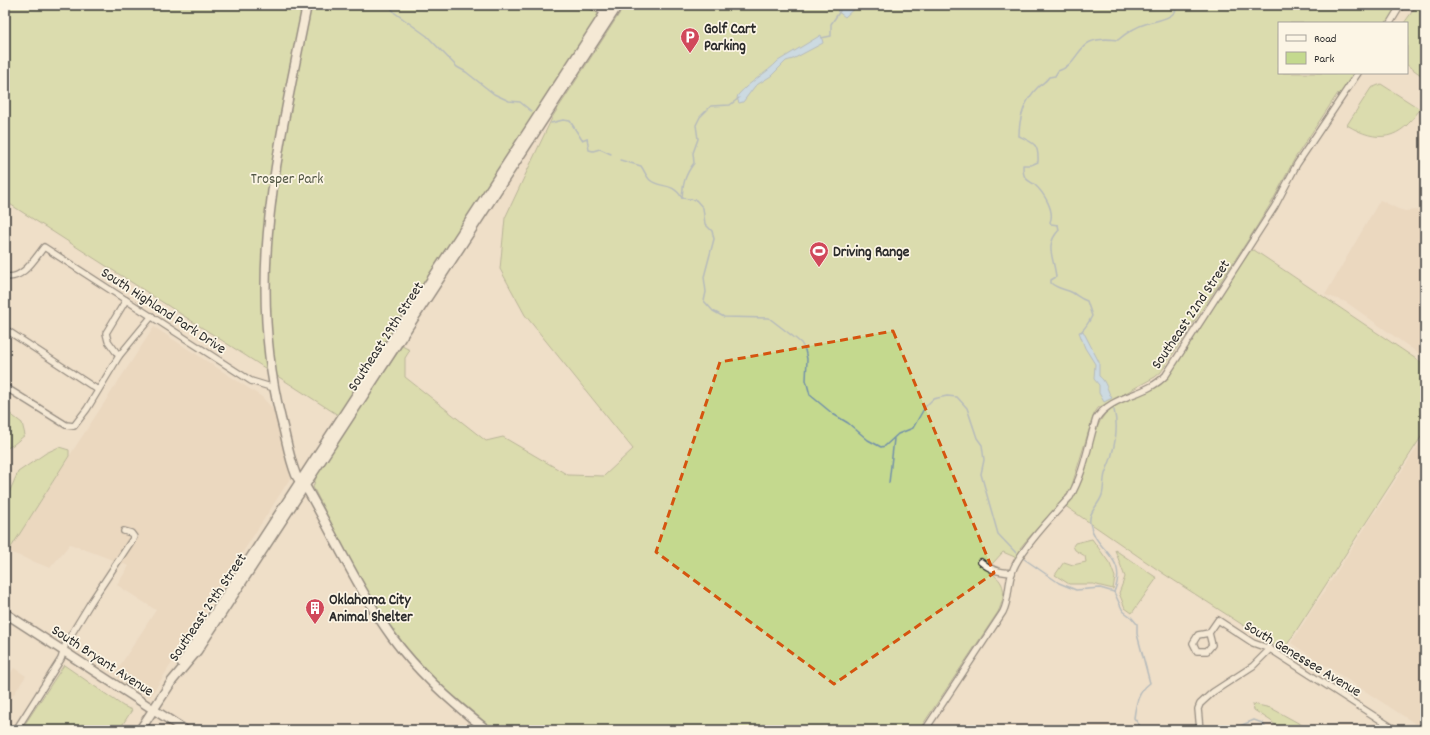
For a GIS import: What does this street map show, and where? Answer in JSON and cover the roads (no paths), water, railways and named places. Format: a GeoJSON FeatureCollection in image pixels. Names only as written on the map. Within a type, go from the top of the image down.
{"type":"FeatureCollection","features":[{"type":"Feature","properties":{"kind":"street"},"geometry":{"type":"LineString","coordinates":[[307,5],[273,185],[267,228],[264,275],[265,310],[269,363],[274,388],[296,476],[302,483],[358,583],[391,636],[421,670],[458,707],[486,730]]}},
{"type":"Feature","properties":{"kind":"street"},"geometry":{"type":"LineString","coordinates":[[591,5],[608,15]]}},
{"type":"Feature","properties":{"kind":"street","name":"Southeast 29th Street"},"geometry":{"type":"LineString","coordinates":[[608,15],[610,5]]}},
{"type":"Feature","properties":{"kind":"street","name":"Southeast 29th Street"},"geometry":{"type":"LineString","coordinates":[[140,730],[172,681],[191,647],[242,574],[608,15],[618,5]]}},
{"type":"Feature","properties":{"kind":"street"},"geometry":{"type":"LineString","coordinates":[[1391,22],[1401,5]]}},
{"type":"Feature","properties":{"kind":"street","name":"Southeast 22nd Street"},"geometry":{"type":"LineString","coordinates":[[925,730],[1003,612],[1008,598],[1012,573],[1017,562],[1073,492],[1080,477],[1096,419],[1107,406],[1160,382],[1166,375],[1275,206],[1297,164],[1357,74]]}},
{"type":"Feature","properties":{"kind":"street","name":"South Highland Park Drive"},"geometry":{"type":"LineString","coordinates":[[5,276],[10,278],[18,276],[26,269],[44,246],[251,381],[274,388]]}},
{"type":"Feature","properties":{"kind":"street"},"geometry":{"type":"LineString","coordinates":[[120,356],[108,341],[106,333],[126,300]]}},
{"type":"Feature","properties":{"kind":"street"},"geometry":{"type":"LineString","coordinates":[[5,387],[66,425],[74,426],[87,409],[120,356],[152,316]]}},
{"type":"Feature","properties":{"kind":"street"},"geometry":{"type":"LineString","coordinates":[[5,329],[98,390]]}},
{"type":"Feature","properties":{"kind":"street"},"geometry":{"type":"LineString","coordinates":[[16,730],[61,659],[66,643],[102,584],[130,545],[134,537],[131,533],[124,531]]}},
{"type":"Feature","properties":{"kind":"street"},"geometry":{"type":"LineString","coordinates":[[981,562],[987,567],[997,571],[1012,573]]}},
{"type":"Feature","properties":{"kind":"street","name":"South Bryant Avenue"},"geometry":{"type":"LineString","coordinates":[[5,613],[185,730]]}},
{"type":"Feature","properties":{"kind":"street","name":"South Genessee Avenue"},"geometry":{"type":"LineString","coordinates":[[1209,633],[1218,620],[1253,643],[1270,649],[1396,730]]}},
{"type":"Feature","properties":{"kind":"street"},"geometry":{"type":"LineString","coordinates":[[1200,730],[1198,709],[1205,699],[1253,666],[1270,649]]}},
{"type":"Feature","properties":{"kind":"water"},"geometry":{"type":"Polygon","coordinates":[[[845,5],[858,5],[845,17],[837,11],[845,5]]]}},
{"type":"Feature","properties":{"kind":"water"},"geometry":{"type":"Polygon","coordinates":[[[821,35],[823,43],[793,59],[786,61],[771,76],[755,86],[743,102],[739,103],[737,98],[738,95],[778,61],[821,35]]]}},
{"type":"Feature","properties":{"kind":"water"},"geometry":{"type":"Polygon","coordinates":[[[1083,331],[1099,362],[1099,376],[1104,381],[1112,398],[1104,402],[1099,393],[1099,385],[1094,379],[1095,364],[1085,348],[1079,332],[1083,331]]]}},
{"type":"Feature","properties":{"kind":"waterway"},"geometry":{"type":"LineString","coordinates":[[389,5],[395,13],[427,36],[457,67],[466,72],[494,94],[509,101],[520,102],[531,111]]}},
{"type":"Feature","properties":{"kind":"waterway"},"geometry":{"type":"LineString","coordinates":[[1081,332],[1092,316],[1087,301],[1070,292],[1056,287],[1051,283],[1051,280],[1056,277],[1051,247],[1054,236],[1059,230],[1058,225],[1051,224],[1050,222],[1051,213],[1045,197],[1035,185],[1027,180],[1024,175],[1023,165],[1031,165],[1038,162],[1038,151],[1032,143],[1019,136],[1021,116],[1033,92],[1049,77],[1055,76],[1058,71],[1064,69],[1086,44],[1100,39],[1118,40],[1128,32],[1140,26],[1171,16],[1177,9],[1178,5]]}},
{"type":"Feature","properties":{"kind":"waterway"},"geometry":{"type":"LineString","coordinates":[[821,38],[831,36],[831,24],[840,11]]}},
{"type":"Feature","properties":{"kind":"waterway"},"geometry":{"type":"LineString","coordinates":[[682,198],[685,179],[688,171],[694,163],[693,153],[698,139],[696,125],[700,117],[711,106],[730,105],[739,98]]}},
{"type":"Feature","properties":{"kind":"waterway"},"geometry":{"type":"LineString","coordinates":[[551,123],[563,120],[570,121],[582,140],[587,138],[589,150],[593,151],[600,149],[611,154]]}},
{"type":"Feature","properties":{"kind":"waterway"},"geometry":{"type":"LineString","coordinates":[[620,160],[641,166],[650,180],[654,183],[674,189],[682,198]]}},
{"type":"Feature","properties":{"kind":"waterway"},"geometry":{"type":"LineString","coordinates":[[682,198],[696,200],[703,208],[705,224],[712,231],[714,239],[704,277],[706,292],[704,301],[713,311],[724,317],[769,318],[801,343],[805,350],[807,359],[806,380],[810,395],[868,440],[881,447],[885,446],[898,434],[913,428],[925,407],[933,399],[947,396],[957,397],[967,408],[977,438],[982,445],[984,460],[981,474],[998,534],[1017,554],[1059,583],[1076,590],[1100,588],[1114,592],[1123,611],[1137,624],[1137,634],[1150,683],[1140,694],[1134,718],[1143,730]]}},
{"type":"Feature","properties":{"kind":"waterway"},"geometry":{"type":"LineString","coordinates":[[1114,410],[1116,426],[1111,459],[1105,474],[1102,495],[1092,512],[1090,523],[1093,533],[1110,555],[1117,570],[1117,580],[1114,592]]}},
{"type":"Feature","properties":{"kind":"waterway"},"geometry":{"type":"LineString","coordinates":[[889,483],[894,439]]}},
{"type":"Feature","properties":{"kind":"waterway"},"geometry":{"type":"LineString","coordinates":[[1202,727],[1220,726],[1233,729],[1254,720],[1262,723],[1267,730]]}},
{"type":"Feature","properties":{"kind":"waterway"},"geometry":{"type":"LineString","coordinates":[[1177,730],[1182,727],[1198,727]]}},
{"type":"Feature","properties":{"kind":"place","name":"Golf Cart Parking"},"geometry":{"type":"Point","coordinates":[690,54]}},
{"type":"Feature","properties":{"kind":"place","name":"Driving Range"},"geometry":{"type":"Point","coordinates":[819,268]}},
{"type":"Feature","properties":{"kind":"place","name":"Oklahoma City Animal Shelter"},"geometry":{"type":"Point","coordinates":[315,625]}},
{"type":"Feature","properties":{"kind":"park label","name":"Trosper Park"},"geometry":{"type":"Point","coordinates":[287,178]}}]}
